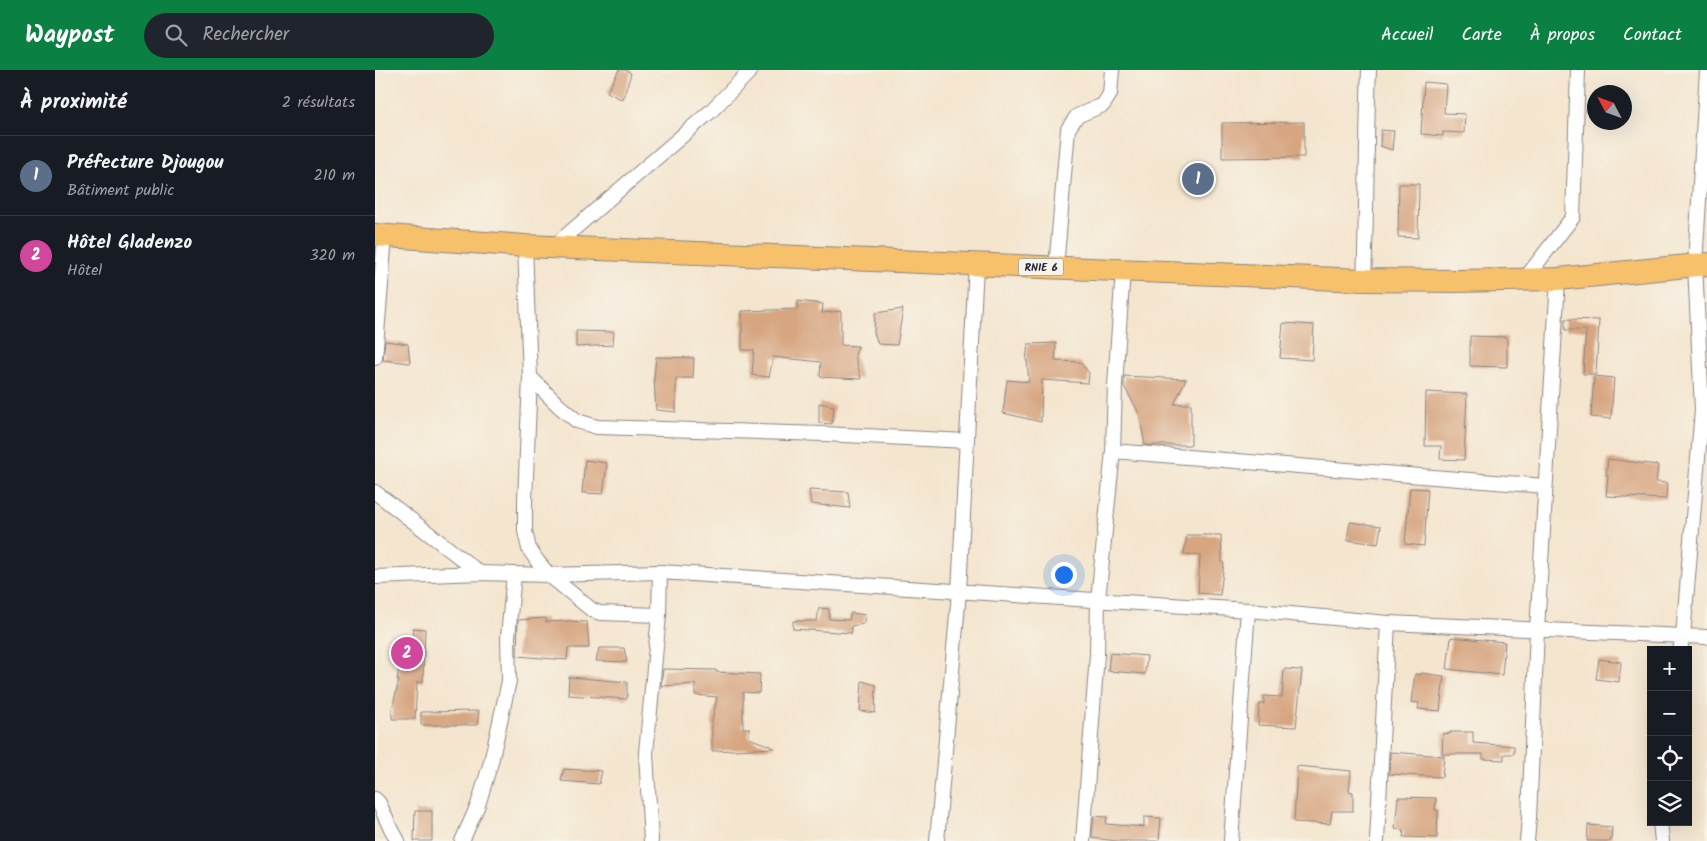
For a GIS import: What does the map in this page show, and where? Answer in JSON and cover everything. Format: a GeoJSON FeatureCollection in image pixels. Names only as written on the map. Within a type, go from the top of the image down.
{"type":"FeatureCollection","features":[{"type":"Feature","properties":{"kind":"main road","name":"RNIE 6"},"geometry":{"type":"LineString","coordinates":[[380,235],[525,246],[1364,280],[1558,279],[1701,264]]}},
{"type":"Feature","properties":{"kind":"street"},"geometry":{"type":"LineString","coordinates":[[553,247],[711,111],[751,70]]}},
{"type":"Feature","properties":{"kind":"street"},"geometry":{"type":"LineString","coordinates":[[1057,268],[1069,129],[1077,116],[1103,105],[1110,94],[1113,70]]}},
{"type":"Feature","properties":{"kind":"street"},"geometry":{"type":"LineString","coordinates":[[1364,280],[1369,70]]}},
{"type":"Feature","properties":{"kind":"street"},"geometry":{"type":"LineString","coordinates":[[1524,280],[1573,218],[1579,70]]}},
{"type":"Feature","properties":{"kind":"street"},"geometry":{"type":"LineString","coordinates":[[1681,643],[1702,410],[1701,264],[1707,70]]}},
{"type":"Feature","properties":{"kind":"street"},"geometry":{"type":"LineString","coordinates":[[375,358],[380,235]]}},
{"type":"Feature","properties":{"kind":"street"},"geometry":{"type":"LineString","coordinates":[[525,246],[530,378],[525,530],[529,549],[549,575],[587,607],[600,613],[659,615]]}},
{"type":"Feature","properties":{"kind":"street"},"geometry":{"type":"LineString","coordinates":[[937,841],[959,592],[976,265]]}},
{"type":"Feature","properties":{"kind":"street"},"geometry":{"type":"LineString","coordinates":[[1083,841],[1097,655],[1099,600],[1113,451],[1115,385],[1123,270]]}},
{"type":"Feature","properties":{"kind":"street"},"geometry":{"type":"LineString","coordinates":[[1527,841],[1537,630],[1558,279]]}},
{"type":"Feature","properties":{"kind":"street"},"geometry":{"type":"LineString","coordinates":[[530,378],[577,421],[597,427],[824,434],[967,441]]}},
{"type":"Feature","properties":{"kind":"street"},"geometry":{"type":"LineString","coordinates":[[1113,451],[1545,486]]}},
{"type":"Feature","properties":{"kind":"street"},"geometry":{"type":"LineString","coordinates":[[375,492],[480,573]]}},
{"type":"Feature","properties":{"kind":"street"},"geometry":{"type":"LineString","coordinates":[[375,576],[480,573],[549,575],[660,572],[1248,610],[1388,623],[1537,630],[1681,643],[1707,637]]}},
{"type":"Feature","properties":{"kind":"street"},"geometry":{"type":"LineString","coordinates":[[651,841],[646,753],[659,615],[660,572]]}},
{"type":"Feature","properties":{"kind":"street"},"geometry":{"type":"LineString","coordinates":[[463,841],[478,805],[491,762],[509,681],[508,637],[515,574]]}},
{"type":"Feature","properties":{"kind":"street"},"geometry":{"type":"LineString","coordinates":[[1231,841],[1248,610]]}},
{"type":"Feature","properties":{"kind":"street"},"geometry":{"type":"LineString","coordinates":[[1377,841],[1388,623]]}},
{"type":"Feature","properties":{"kind":"street"},"geometry":{"type":"LineString","coordinates":[[375,799],[379,803],[398,841]]}},
{"type":"Feature","properties":{"kind":"street"},"geometry":{"type":"LineString","coordinates":[[1660,826],[1662,841]]}},
{"type":"Feature","properties":{"kind":"building"},"geometry":{"type":"Polygon","coordinates":[[[619,70],[631,73],[623,100],[607,92],[619,70]]]}},
{"type":"Feature","properties":{"kind":"building"},"geometry":{"type":"Polygon","coordinates":[[[1424,82],[1446,84],[1444,113],[1465,114],[1464,133],[1443,132],[1443,136],[1421,134],[1424,82]]]}},
{"type":"Feature","properties":{"kind":"building"},"geometry":{"type":"Polygon","coordinates":[[[1304,122],[1304,157],[1222,158],[1222,123],[1304,122]]]}},
{"type":"Feature","properties":{"kind":"building"},"geometry":{"type":"Polygon","coordinates":[[[1381,130],[1394,131],[1392,150],[1380,146],[1381,130]]]}},
{"type":"Feature","properties":{"kind":"building"},"geometry":{"type":"Polygon","coordinates":[[[1399,184],[1419,184],[1418,238],[1398,237],[1399,184]]]}},
{"type":"Feature","properties":{"kind":"building"},"geometry":{"type":"Polygon","coordinates":[[[798,301],[823,304],[822,313],[841,311],[841,345],[858,346],[855,355],[861,379],[820,377],[821,362],[773,357],[769,377],[752,375],[754,350],[742,350],[742,311],[798,309],[798,301]]]}},
{"type":"Feature","properties":{"kind":"building"},"geometry":{"type":"Polygon","coordinates":[[[903,309],[897,345],[878,344],[874,333],[875,313],[903,309]]]}},
{"type":"Feature","properties":{"kind":"building"},"geometry":{"type":"Polygon","coordinates":[[[1565,319],[1599,320],[1596,374],[1583,374],[1586,330],[1565,330],[1565,319]]]}},
{"type":"Feature","properties":{"kind":"building"},"geometry":{"type":"Polygon","coordinates":[[[1283,323],[1314,325],[1312,360],[1280,358],[1283,323]]]}},
{"type":"Feature","properties":{"kind":"building"},"geometry":{"type":"Polygon","coordinates":[[[576,331],[614,332],[613,345],[576,347],[576,331]]]}},
{"type":"Feature","properties":{"kind":"building"},"geometry":{"type":"Polygon","coordinates":[[[1470,336],[1507,337],[1507,367],[1470,366],[1470,336]]]}},
{"type":"Feature","properties":{"kind":"building"},"geometry":{"type":"Polygon","coordinates":[[[385,341],[408,344],[410,363],[383,360],[385,341]]]}},
{"type":"Feature","properties":{"kind":"building"},"geometry":{"type":"Polygon","coordinates":[[[1056,343],[1055,361],[1080,362],[1089,373],[1088,383],[1042,380],[1041,422],[1003,413],[1007,380],[1029,382],[1026,361],[1028,344],[1056,343]]]}},
{"type":"Feature","properties":{"kind":"building"},"geometry":{"type":"Polygon","coordinates":[[[656,357],[694,358],[693,378],[676,378],[676,412],[656,410],[654,378],[656,357]]]}},
{"type":"Feature","properties":{"kind":"building"},"geometry":{"type":"Polygon","coordinates":[[[1124,376],[1186,379],[1174,404],[1191,404],[1191,445],[1145,445],[1139,413],[1124,386],[1124,376]]]}},
{"type":"Feature","properties":{"kind":"building"},"geometry":{"type":"Polygon","coordinates":[[[1594,376],[1614,378],[1611,419],[1591,417],[1594,376]]]}},
{"type":"Feature","properties":{"kind":"building"},"geometry":{"type":"Polygon","coordinates":[[[1426,392],[1467,394],[1464,460],[1440,459],[1441,446],[1425,446],[1426,392]]]}},
{"type":"Feature","properties":{"kind":"building"},"geometry":{"type":"Polygon","coordinates":[[[819,403],[834,406],[832,424],[819,423],[819,403]]]}},
{"type":"Feature","properties":{"kind":"building"},"geometry":{"type":"Polygon","coordinates":[[[1608,459],[1658,465],[1656,482],[1667,483],[1666,499],[1606,496],[1608,459]]]}},
{"type":"Feature","properties":{"kind":"building"},"geometry":{"type":"Polygon","coordinates":[[[585,460],[607,463],[603,494],[582,493],[585,460]]]}},
{"type":"Feature","properties":{"kind":"building"},"geometry":{"type":"Polygon","coordinates":[[[1410,488],[1428,489],[1424,546],[1405,544],[1410,488]]]}},
{"type":"Feature","properties":{"kind":"building"},"geometry":{"type":"Polygon","coordinates":[[[809,490],[848,492],[850,508],[811,504],[809,490]]]}},
{"type":"Feature","properties":{"kind":"building"},"geometry":{"type":"Polygon","coordinates":[[[1350,522],[1381,526],[1378,544],[1347,540],[1350,522]]]}},
{"type":"Feature","properties":{"kind":"building"},"geometry":{"type":"Polygon","coordinates":[[[1187,535],[1221,535],[1222,562],[1224,563],[1220,595],[1198,593],[1200,555],[1184,554],[1187,535]]]}},
{"type":"Feature","properties":{"kind":"building"},"geometry":{"type":"Polygon","coordinates":[[[819,608],[829,609],[829,619],[849,620],[851,613],[866,615],[863,624],[851,626],[852,633],[793,629],[793,621],[817,621],[819,608]]]}},
{"type":"Feature","properties":{"kind":"building"},"geometry":{"type":"Polygon","coordinates":[[[546,618],[546,622],[587,622],[589,648],[568,648],[567,660],[517,656],[518,620],[546,618]]]}},
{"type":"Feature","properties":{"kind":"building"},"geometry":{"type":"Polygon","coordinates":[[[413,628],[425,629],[423,682],[417,682],[415,719],[392,719],[403,644],[414,645],[413,628]]]}},
{"type":"Feature","properties":{"kind":"building"},"geometry":{"type":"Polygon","coordinates":[[[1451,637],[1505,642],[1502,675],[1447,669],[1451,637]]]}},
{"type":"Feature","properties":{"kind":"building"},"geometry":{"type":"Polygon","coordinates":[[[599,648],[624,648],[627,662],[596,661],[599,648]]]}},
{"type":"Feature","properties":{"kind":"building"},"geometry":{"type":"Polygon","coordinates":[[[1110,653],[1147,656],[1145,674],[1108,671],[1110,653]]]}},
{"type":"Feature","properties":{"kind":"building"},"geometry":{"type":"Polygon","coordinates":[[[1599,659],[1621,662],[1619,682],[1596,679],[1599,659]]]}},
{"type":"Feature","properties":{"kind":"building"},"geometry":{"type":"Polygon","coordinates":[[[663,669],[716,670],[716,672],[760,674],[759,693],[743,692],[743,728],[749,728],[749,738],[775,748],[712,751],[712,721],[717,697],[695,695],[695,684],[661,686],[663,669]]]}},
{"type":"Feature","properties":{"kind":"building"},"geometry":{"type":"Polygon","coordinates":[[[1284,669],[1302,670],[1296,727],[1258,725],[1259,708],[1260,704],[1264,704],[1264,696],[1282,697],[1284,669]]]}},
{"type":"Feature","properties":{"kind":"building"},"geometry":{"type":"Polygon","coordinates":[[[1421,673],[1444,676],[1440,711],[1418,709],[1419,703],[1411,702],[1415,674],[1421,675],[1421,673]]]}},
{"type":"Feature","properties":{"kind":"building"},"geometry":{"type":"Polygon","coordinates":[[[569,677],[627,682],[627,699],[568,695],[569,677]]]}},
{"type":"Feature","properties":{"kind":"building"},"geometry":{"type":"Polygon","coordinates":[[[862,681],[876,685],[875,713],[860,711],[862,681]]]}},
{"type":"Feature","properties":{"kind":"building"},"geometry":{"type":"Polygon","coordinates":[[[479,711],[477,725],[421,725],[421,712],[479,711]]]}},
{"type":"Feature","properties":{"kind":"building"},"geometry":{"type":"Polygon","coordinates":[[[1450,732],[1473,732],[1473,743],[1514,746],[1514,754],[1504,754],[1504,760],[1483,759],[1483,754],[1442,754],[1443,733],[1450,734],[1450,732]]]}},
{"type":"Feature","properties":{"kind":"building"},"geometry":{"type":"Polygon","coordinates":[[[1390,752],[1444,756],[1442,777],[1389,774],[1390,752]]]}},
{"type":"Feature","properties":{"kind":"building"},"geometry":{"type":"Polygon","coordinates":[[[1297,766],[1351,771],[1349,791],[1353,792],[1353,811],[1332,811],[1330,824],[1294,822],[1297,766]]]}},
{"type":"Feature","properties":{"kind":"building"},"geometry":{"type":"Polygon","coordinates":[[[564,769],[602,771],[599,784],[561,781],[564,769]]]}},
{"type":"Feature","properties":{"kind":"building"},"geometry":{"type":"Polygon","coordinates":[[[1398,797],[1436,798],[1435,810],[1438,810],[1437,838],[1403,837],[1404,830],[1395,829],[1398,797]]]}},
{"type":"Feature","properties":{"kind":"building"},"geometry":{"type":"Polygon","coordinates":[[[415,811],[432,811],[432,841],[414,841],[415,811]]]}},
{"type":"Feature","properties":{"kind":"building"},"geometry":{"type":"Polygon","coordinates":[[[1094,816],[1107,817],[1106,824],[1144,827],[1144,817],[1161,818],[1159,841],[1117,841],[1092,838],[1094,816]]]}},
{"type":"Feature","properties":{"kind":"building"},"geometry":{"type":"Polygon","coordinates":[[[1588,825],[1612,827],[1611,841],[1587,841],[1588,825]]]}},
{"type":"Feature","properties":{"kind":"place","name":"Préfecture Djougou"},"geometry":{"type":"Point","coordinates":[1198,179]}},
{"type":"Feature","properties":{"kind":"place","name":"Hôtel Gladenzo"},"geometry":{"type":"Point","coordinates":[407,653]}}]}
